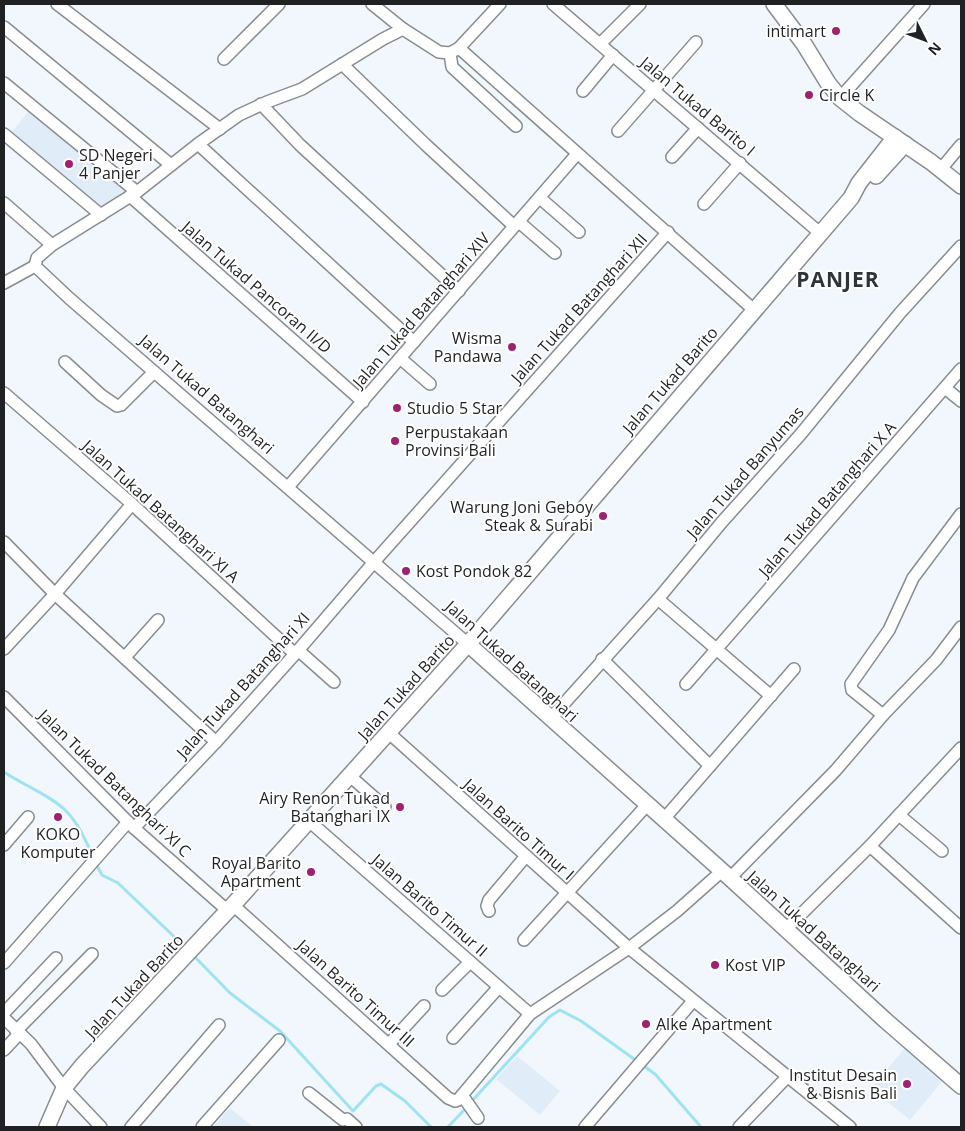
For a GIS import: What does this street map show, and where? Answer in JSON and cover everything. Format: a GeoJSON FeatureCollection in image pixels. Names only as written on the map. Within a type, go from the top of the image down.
{"type":"FeatureCollection","features":[{"type":"Feature","properties":{"kind":"street"},"geometry":{"type":"LineString","coordinates":[[57,4],[220,129]]}},
{"type":"Feature","properties":{"kind":"street"},"geometry":{"type":"LineString","coordinates":[[224,59],[280,4]]}},
{"type":"Feature","properties":{"kind":"street"},"geometry":{"type":"LineString","coordinates":[[372,4],[403,29],[439,52],[454,50],[500,4]]}},
{"type":"Feature","properties":{"kind":"street","name":"Jalan Tukad Barito I"},"geometry":{"type":"LineString","coordinates":[[553,4],[820,233]]}},
{"type":"Feature","properties":{"kind":"street"},"geometry":{"type":"LineString","coordinates":[[600,44],[640,4]]}},
{"type":"Feature","properties":{"kind":"street"},"geometry":{"type":"LineString","coordinates":[[774,4],[804,44],[828,83],[840,98],[941,169],[961,186]]}},
{"type":"Feature","properties":{"kind":"street"},"geometry":{"type":"LineString","coordinates":[[840,98],[924,4]]}},
{"type":"Feature","properties":{"kind":"street"},"geometry":{"type":"LineString","coordinates":[[4,27],[171,165]]}},
{"type":"Feature","properties":{"kind":"street"},"geometry":{"type":"LineString","coordinates":[[4,283],[36,266],[37,258],[52,245],[133,194],[239,115],[261,104],[302,89],[383,39],[403,29]]}},
{"type":"Feature","properties":{"kind":"street"},"geometry":{"type":"LineString","coordinates":[[618,131],[696,42]]}},
{"type":"Feature","properties":{"kind":"street"},"geometry":{"type":"LineString","coordinates":[[454,50],[452,67],[516,126]]}},
{"type":"Feature","properties":{"kind":"street"},"geometry":{"type":"LineString","coordinates":[[454,50],[668,232],[754,310]]}},
{"type":"Feature","properties":{"kind":"street"},"geometry":{"type":"LineString","coordinates":[[583,91],[613,55]]}},
{"type":"Feature","properties":{"kind":"street"},"geometry":{"type":"LineString","coordinates":[[342,64],[426,145],[517,224],[555,253]]}},
{"type":"Feature","properties":{"kind":"street","name":"Jalan Tukad Pancoran II/D"},"geometry":{"type":"LineString","coordinates":[[4,83],[133,194],[363,402]]}},
{"type":"Feature","properties":{"kind":"street"},"geometry":{"type":"LineString","coordinates":[[261,104],[335,178],[459,291]]}},
{"type":"Feature","properties":{"kind":"street"},"geometry":{"type":"LineString","coordinates":[[672,157],[698,128]]}},
{"type":"Feature","properties":{"kind":"street"},"geometry":{"type":"LineString","coordinates":[[4,134],[101,215]]}},
{"type":"Feature","properties":{"kind":"street","name":"Jalan Tukad Barito"},"geometry":{"type":"LineString","coordinates":[[47,1127],[64,1088],[82,1066],[231,908],[468,644],[851,198],[859,183],[900,140]]}},
{"type":"Feature","properties":{"kind":"street"},"geometry":{"type":"LineString","coordinates":[[198,144],[414,342]]}},
{"type":"Feature","properties":{"kind":"street"},"geometry":{"type":"LineString","coordinates":[[941,169],[961,145]]}},
{"type":"Feature","properties":{"kind":"street","name":"Jalan Tukad Batanghari XIV"},"geometry":{"type":"LineString","coordinates":[[288,487],[577,154]]}},
{"type":"Feature","properties":{"kind":"street"},"geometry":{"type":"LineString","coordinates":[[704,204],[740,163]]}},
{"type":"Feature","properties":{"kind":"street"},"geometry":{"type":"LineString","coordinates":[[540,198],[579,232]]}},
{"type":"Feature","properties":{"kind":"street"},"geometry":{"type":"LineString","coordinates":[[4,203],[52,245]]}},
{"type":"Feature","properties":{"kind":"street","name":"Jalan Tukad Batanghari XII"},"geometry":{"type":"LineString","coordinates":[[374,562],[668,232]]}},
{"type":"Feature","properties":{"kind":"street","name":"Jalan Tukad Banyumas"},"geometry":{"type":"LineString","coordinates":[[551,718],[602,659],[658,599],[722,522],[800,435],[900,313],[961,246]]}},
{"type":"Feature","properties":{"kind":"street","name":"Jalan Tukad Batanghari"},"geometry":{"type":"LineString","coordinates":[[36,266],[154,372],[468,644],[961,1086]]}},
{"type":"Feature","properties":{"kind":"street"},"geometry":{"type":"LineString","coordinates":[[400,358],[430,384]]}},
{"type":"Feature","properties":{"kind":"street"},"geometry":{"type":"LineString","coordinates":[[65,362],[101,395],[117,406],[121,405],[154,372]]}},
{"type":"Feature","properties":{"kind":"street","name":"Jalan Tukad Batanghari X A"},"geometry":{"type":"LineString","coordinates":[[686,684],[961,369]]}},
{"type":"Feature","properties":{"kind":"street"},"geometry":{"type":"LineString","coordinates":[[945,388],[961,401]]}},
{"type":"Feature","properties":{"kind":"street","name":"Jalan Tukad Batanghari XI A"},"geometry":{"type":"LineString","coordinates":[[4,393],[132,504],[296,652],[334,682]]}},
{"type":"Feature","properties":{"kind":"street"},"geometry":{"type":"LineString","coordinates":[[4,649],[55,594],[132,504]]}},
{"type":"Feature","properties":{"kind":"street"},"geometry":{"type":"LineString","coordinates":[[883,715],[852,690],[851,684],[889,630],[913,578],[961,514]]}},
{"type":"Feature","properties":{"kind":"street"},"geometry":{"type":"LineString","coordinates":[[4,542],[55,594],[216,742]]}},
{"type":"Feature","properties":{"kind":"street","name":"Jalan Tukad Batanghari XI"},"geometry":{"type":"LineString","coordinates":[[4,962],[97,857],[216,742],[374,562]]}},
{"type":"Feature","properties":{"kind":"street"},"geometry":{"type":"LineString","coordinates":[[658,599],[771,696]]}},
{"type":"Feature","properties":{"kind":"street"},"geometry":{"type":"LineString","coordinates":[[125,657],[158,620]]}},
{"type":"Feature","properties":{"kind":"street"},"geometry":{"type":"LineString","coordinates":[[530,1014],[629,948],[726,875],[836,770],[883,715],[936,660],[957,642],[961,627]]}},
{"type":"Feature","properties":{"kind":"street"},"geometry":{"type":"LineString","coordinates":[[602,659],[710,766]]}},
{"type":"Feature","properties":{"kind":"street"},"geometry":{"type":"LineString","coordinates":[[664,819],[794,669]]}},
{"type":"Feature","properties":{"kind":"street","name":"Jalan Tukad Batanghari XI C"},"geometry":{"type":"LineString","coordinates":[[4,696],[131,825],[231,908]]}},
{"type":"Feature","properties":{"kind":"street","name":"Jalan Barito Timur I"},"geometry":{"type":"LineString","coordinates":[[389,733],[629,948],[849,1127]]}},
{"type":"Feature","properties":{"kind":"street"},"geometry":{"type":"LineString","coordinates":[[785,930],[870,846],[961,748]]}},
{"type":"Feature","properties":{"kind":"street"},"geometry":{"type":"LineString","coordinates":[[350,776],[385,807]]}},
{"type":"Feature","properties":{"kind":"street"},"geometry":{"type":"LineString","coordinates":[[524,940],[647,804]]}},
{"type":"Feature","properties":{"kind":"street"},"geometry":{"type":"LineString","coordinates":[[899,815],[942,851]]}},
{"type":"Feature","properties":{"kind":"street"},"geometry":{"type":"LineString","coordinates":[[4,845],[28,817]]}},
{"type":"Feature","properties":{"kind":"street","name":"Jalan Barito Timur II"},"geometry":{"type":"LineString","coordinates":[[309,821],[530,1014]]}},
{"type":"Feature","properties":{"kind":"street"},"geometry":{"type":"LineString","coordinates":[[870,846],[960,924]]}},
{"type":"Feature","properties":{"kind":"street"},"geometry":{"type":"LineString","coordinates":[[489,911],[487,906],[489,900],[526,856]]}},
{"type":"Feature","properties":{"kind":"street","name":"Jalan Barito Timur III"},"geometry":{"type":"LineString","coordinates":[[231,908],[389,1044],[448,1098],[455,1101],[467,1105],[530,1014]]}},
{"type":"Feature","properties":{"kind":"street"},"geometry":{"type":"LineString","coordinates":[[4,1050],[18,1032],[92,954]]}},
{"type":"Feature","properties":{"kind":"street"},"geometry":{"type":"LineString","coordinates":[[4,1012],[56,958]]}},
{"type":"Feature","properties":{"kind":"street"},"geometry":{"type":"LineString","coordinates":[[442,990],[470,962]]}},
{"type":"Feature","properties":{"kind":"street"},"geometry":{"type":"LineString","coordinates":[[453,1038],[499,987]]}},
{"type":"Feature","properties":{"kind":"street"},"geometry":{"type":"LineString","coordinates":[[585,1127],[693,1001]]}},
{"type":"Feature","properties":{"kind":"street"},"geometry":{"type":"LineString","coordinates":[[389,1044],[424,1006]]}},
{"type":"Feature","properties":{"kind":"street"},"geometry":{"type":"LineString","coordinates":[[4,1018],[31,1044],[64,1088],[101,1127]]}},
{"type":"Feature","properties":{"kind":"street"},"geometry":{"type":"LineString","coordinates":[[131,1127],[219,1025]]}},
{"type":"Feature","properties":{"kind":"street"},"geometry":{"type":"LineString","coordinates":[[202,1127],[279,1040]]}},
{"type":"Feature","properties":{"kind":"street"},"geometry":{"type":"LineString","coordinates":[[739,1127],[787,1076]]}},
{"type":"Feature","properties":{"kind":"street"},"geometry":{"type":"LineString","coordinates":[[309,1093],[340,1123],[346,1119],[356,1127]]}},
{"type":"Feature","properties":{"kind":"shaded area","name":"SD Negeri 4 Panjer"},"geometry":{"type":"Polygon","coordinates":[[[29,111],[130,193],[101,212],[9,135],[29,111]]]}},
{"type":"Feature","properties":{"kind":"shaded area","name":"Institut Desain & Bisnis Bali"},"geometry":{"type":"Polygon","coordinates":[[[905,1048],[944,1079],[910,1120],[871,1089],[905,1048]]]}},
{"type":"Feature","properties":{"kind":"shaded area"},"geometry":{"type":"Polygon","coordinates":[[[517,1056],[560,1091],[540,1115],[496,1079],[517,1056]]]}},
{"type":"Feature","properties":{"kind":"shaded area"},"geometry":{"type":"Polygon","coordinates":[[[230,1108],[253,1127],[213,1127],[230,1108]]]}},
{"type":"Feature","properties":{"kind":"waterway"},"geometry":{"type":"LineString","coordinates":[[4,772],[60,805],[71,816],[94,858]]}},
{"type":"Feature","properties":{"kind":"waterway"},"geometry":{"type":"LineString","coordinates":[[96,864],[102,875],[118,883],[187,949]]}},
{"type":"Feature","properties":{"kind":"waterway"},"geometry":{"type":"LineString","coordinates":[[193,955],[230,993],[280,1031],[353,1111],[376,1086],[381,1084],[405,1101],[431,1127]]}},
{"type":"Feature","properties":{"kind":"waterway"},"geometry":{"type":"LineString","coordinates":[[471,1102],[549,1017],[560,1010],[581,1021],[655,1074],[701,1127]]}},
{"type":"Feature","properties":{"kind":"waterway"},"geometry":{"type":"LineString","coordinates":[[448,1127],[467,1107]]}},
{"type":"Feature","properties":{"kind":"place","name":"intimart"},"geometry":{"type":"Point","coordinates":[836,31]}},
{"type":"Feature","properties":{"kind":"place","name":"Circle K"},"geometry":{"type":"Point","coordinates":[809,95]}},
{"type":"Feature","properties":{"kind":"place","name":"SD Negeri 4 Panjer"},"geometry":{"type":"Point","coordinates":[69,164]}},
{"type":"Feature","properties":{"kind":"place","name":"Wisma Pandawa"},"geometry":{"type":"Point","coordinates":[512,347]}},
{"type":"Feature","properties":{"kind":"place","name":"Studio 5 Star"},"geometry":{"type":"Point","coordinates":[397,408]}},
{"type":"Feature","properties":{"kind":"place","name":"Perpustakaan Provinsi Bali"},"geometry":{"type":"Point","coordinates":[395,441]}},
{"type":"Feature","properties":{"kind":"place","name":"Warung Joni Geboy Steak & Surabi"},"geometry":{"type":"Point","coordinates":[603,516]}},
{"type":"Feature","properties":{"kind":"place","name":"Kost Pondok 82"},"geometry":{"type":"Point","coordinates":[406,571]}},
{"type":"Feature","properties":{"kind":"place","name":"Airy Renon Tukad Batanghari IX"},"geometry":{"type":"Point","coordinates":[400,807]}},
{"type":"Feature","properties":{"kind":"place","name":"KOKO Komputer"},"geometry":{"type":"Point","coordinates":[58,817]}},
{"type":"Feature","properties":{"kind":"place","name":"Royal Barito Apartment"},"geometry":{"type":"Point","coordinates":[311,872]}},
{"type":"Feature","properties":{"kind":"place","name":"Kost VIP"},"geometry":{"type":"Point","coordinates":[715,965]}},
{"type":"Feature","properties":{"kind":"place","name":"Alke Apartment"},"geometry":{"type":"Point","coordinates":[646,1024]}},
{"type":"Feature","properties":{"kind":"place","name":"Institut Desain & Bisnis Bali"},"geometry":{"type":"Point","coordinates":[907,1084]}},
{"type":"Feature","properties":{"kind":"district","name":"PANJER"},"geometry":{"type":"Point","coordinates":[838,279]}}]}
